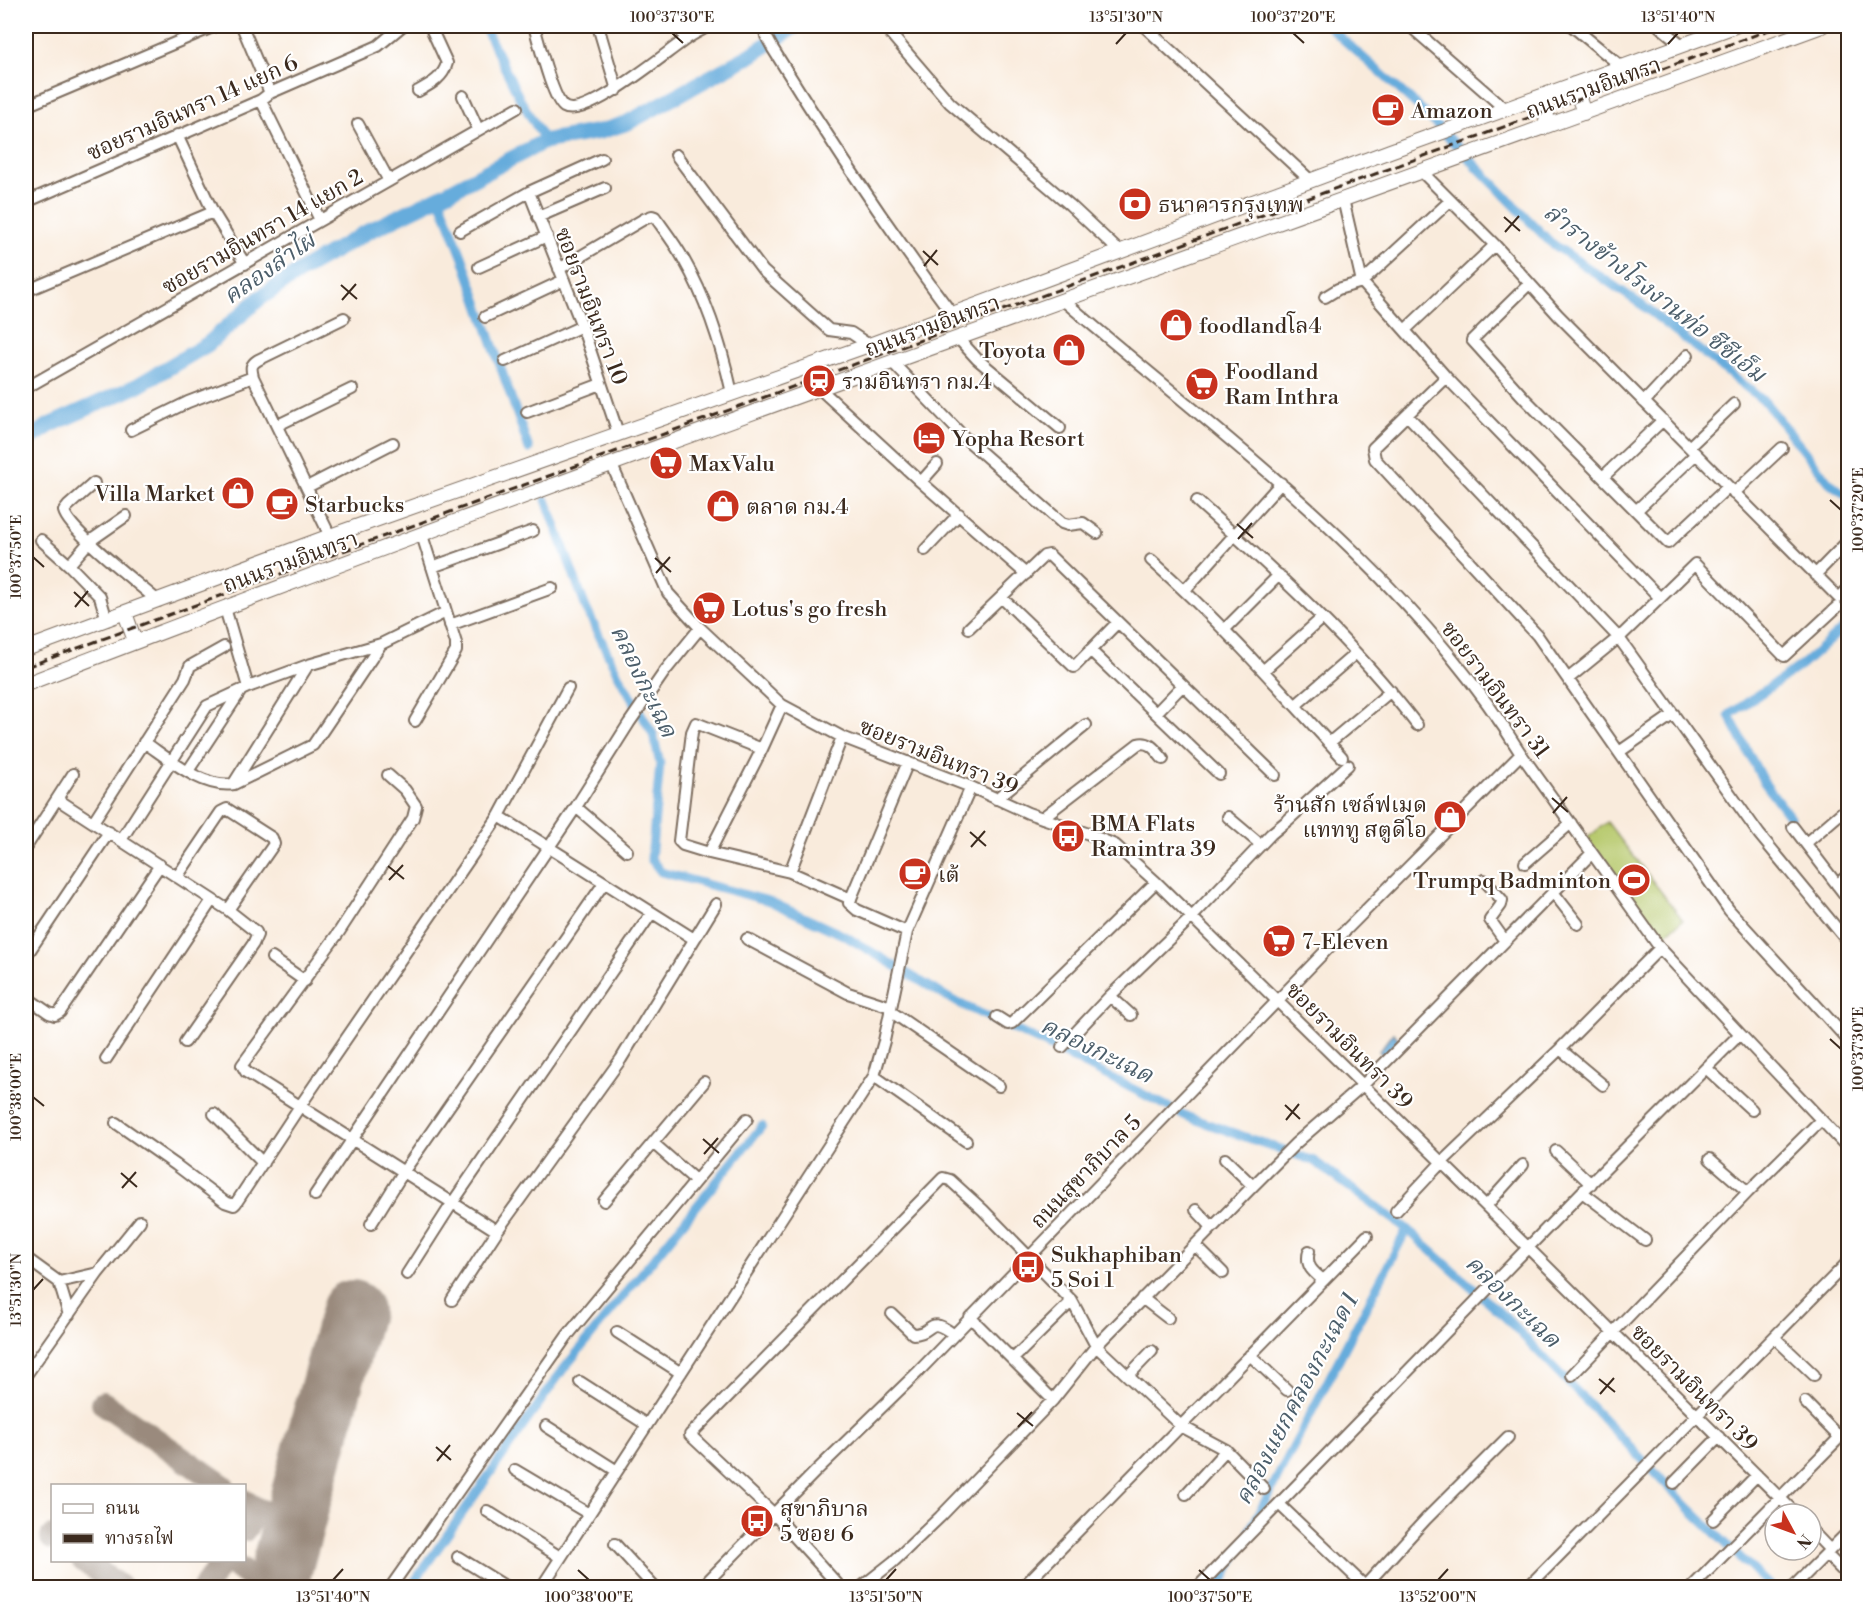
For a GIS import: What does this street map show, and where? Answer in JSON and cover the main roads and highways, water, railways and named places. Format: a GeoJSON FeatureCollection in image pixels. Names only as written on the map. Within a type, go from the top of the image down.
{"type":"FeatureCollection","features":[{"type":"Feature","properties":{"kind":"main road","name":"ถนนรามอินทรา"},"geometry":{"type":"LineString","coordinates":[[26,649],[330,536],[869,345],[1310,180],[1735,26]]}},
{"type":"Feature","properties":{"kind":"main road","name":"ถนนรามอินทรา"},"geometry":{"type":"LineString","coordinates":[[26,684],[610,463],[1822,26]]}},
{"type":"Feature","properties":{"kind":"main road"},"geometry":{"type":"LineString","coordinates":[[1574,84],[1584,113]]}},
{"type":"Feature","properties":{"kind":"main road"},"geometry":{"type":"LineString","coordinates":[[1530,101],[1538,104],[1547,113],[1543,128]]}},
{"type":"Feature","properties":{"kind":"main road"},"geometry":{"type":"LineString","coordinates":[[125,613],[135,641]]}},
{"type":"Feature","properties":{"kind":"water"},"geometry":{"type":"Polygon","coordinates":[[[1393,1033],[1399,1039],[1383,1056],[1379,1051],[1393,1033]]]}},
{"type":"Feature","properties":{"kind":"waterway"},"geometry":{"type":"LineString","coordinates":[[486,26],[520,99],[545,141]]}},
{"type":"Feature","properties":{"kind":"waterway","name":"คลองลำไผ่"},"geometry":{"type":"LineString","coordinates":[[26,441],[50,425],[139,385],[208,344],[260,298],[308,266],[367,232],[545,141],[602,131],[627,123],[751,55],[795,26]]}},
{"type":"Feature","properties":{"kind":"waterway","name":"ลำรางข้างโรงงานท่อ ซีซีเอ็ม"},"geometry":{"type":"LineString","coordinates":[[1328,26],[1420,108],[1550,242],[1642,305],[1765,402],[1829,482],[1848,497]]}},
{"type":"Feature","properties":{"kind":"waterway","name":"คลองกะเฉด"},"geometry":{"type":"LineString","coordinates":[[439,197],[462,256],[529,449]]}},
{"type":"Feature","properties":{"kind":"waterway","name":"คลองกะเฉด"},"geometry":{"type":"LineString","coordinates":[[546,500],[586,608],[616,671],[653,734],[660,764],[651,859],[661,872],[769,901],[845,936],[952,1000],[1045,1044],[1188,1117],[1314,1161],[1407,1229],[1506,1318],[1690,1509],[1772,1588]]}},
{"type":"Feature","properties":{"kind":"waterway","name":"ลำรางข้างโรงงานท่อ ซีซีเอ็ม"},"geometry":{"type":"LineString","coordinates":[[1790,817],[1763,781],[1729,715],[1802,665],[1848,624]]}},
{"type":"Feature","properties":{"kind":"waterway"},"geometry":{"type":"LineString","coordinates":[[410,1588],[562,1371],[762,1126]]}},
{"type":"Feature","properties":{"kind":"waterway","name":"คลองแยกคลองกะเฉด 1"},"geometry":{"type":"LineString","coordinates":[[1250,1530],[1407,1229]]}},
{"type":"Feature","properties":{"kind":"waterway","name":"คลองแยกคลองกะเฉด 1"},"geometry":{"type":"LineString","coordinates":[[1219,1588],[1242,1545]]}},
{"type":"Feature","properties":{"kind":"railway"},"geometry":{"type":"LineString","coordinates":[[26,667],[1780,26]]}},
{"type":"Feature","properties":{"kind":"place","name":"Amazon"},"geometry":{"type":"Point","coordinates":[1388,110]}},
{"type":"Feature","properties":{"kind":"place","name":"ธนาคารกรุงเทพ"},"geometry":{"type":"Point","coordinates":[1135,204]}},
{"type":"Feature","properties":{"kind":"place","name":"foodlandโล4"},"geometry":{"type":"Point","coordinates":[1176,325]}},
{"type":"Feature","properties":{"kind":"place","name":"Toyota"},"geometry":{"type":"Point","coordinates":[1069,350]}},
{"type":"Feature","properties":{"kind":"place","name":"รามอินทรา กม.4"},"geometry":{"type":"Point","coordinates":[819,381]}},
{"type":"Feature","properties":{"kind":"place","name":"Foodland Ram Inthra"},"geometry":{"type":"Point","coordinates":[1202,384]}},
{"type":"Feature","properties":{"kind":"place","name":"Yopha Resort"},"geometry":{"type":"Point","coordinates":[929,438]}},
{"type":"Feature","properties":{"kind":"place","name":"MaxValu"},"geometry":{"type":"Point","coordinates":[666,463]}},
{"type":"Feature","properties":{"kind":"place","name":"Villa Market"},"geometry":{"type":"Point","coordinates":[238,493]}},
{"type":"Feature","properties":{"kind":"place","name":"Starbucks"},"geometry":{"type":"Point","coordinates":[282,504]}},
{"type":"Feature","properties":{"kind":"place","name":"ตลาด กม.4"},"geometry":{"type":"Point","coordinates":[723,506]}},
{"type":"Feature","properties":{"kind":"place","name":"Lotus's go fresh"},"geometry":{"type":"Point","coordinates":[709,608]}},
{"type":"Feature","properties":{"kind":"place","name":"ร้านสัก เซล์ฟเมด แทททู สตูดีโอ"},"geometry":{"type":"Point","coordinates":[1450,817]}},
{"type":"Feature","properties":{"kind":"place","name":"BMA Flats Ramintra 39"},"geometry":{"type":"Point","coordinates":[1068,836]}},
{"type":"Feature","properties":{"kind":"place","name":"เต้"},"geometry":{"type":"Point","coordinates":[915,874]}},
{"type":"Feature","properties":{"kind":"place","name":"Trumpq Badminton"},"geometry":{"type":"Point","coordinates":[1634,880]}},
{"type":"Feature","properties":{"kind":"place","name":"7-Eleven"},"geometry":{"type":"Point","coordinates":[1279,941]}},
{"type":"Feature","properties":{"kind":"place","name":"Sukhaphiban 5 Soi 1"},"geometry":{"type":"Point","coordinates":[1028,1267]}},
{"type":"Feature","properties":{"kind":"place","name":"สุขาภิบาล 5 ซอย 6"},"geometry":{"type":"Point","coordinates":[757,1521]}}]}
